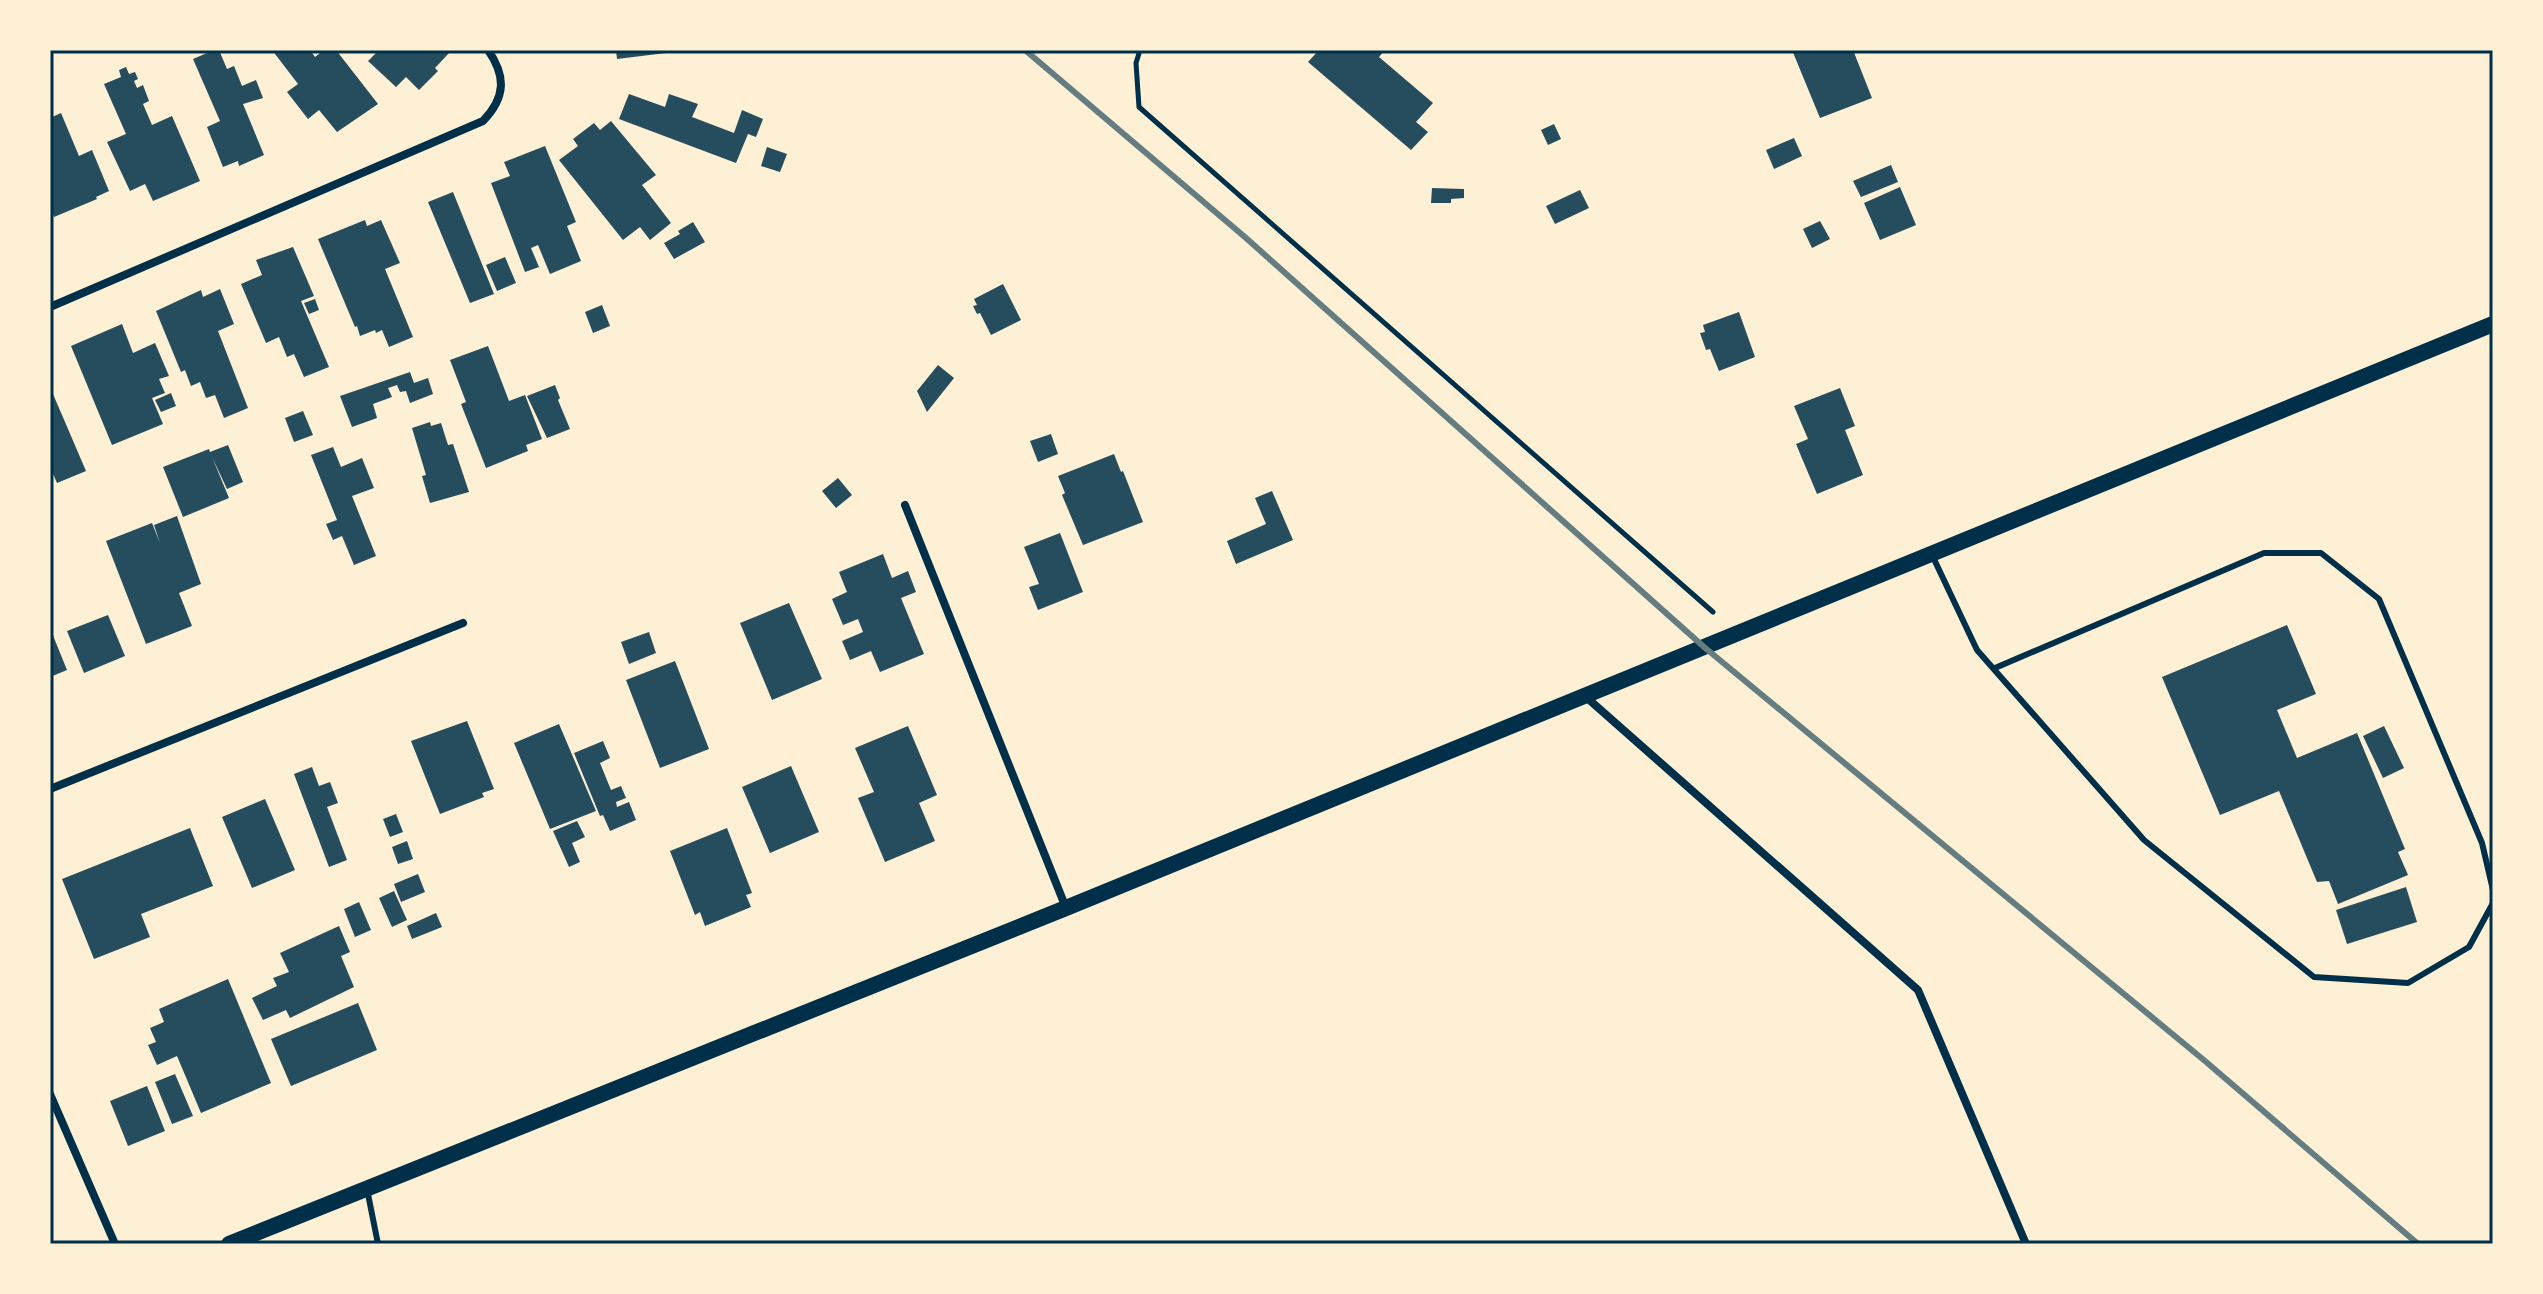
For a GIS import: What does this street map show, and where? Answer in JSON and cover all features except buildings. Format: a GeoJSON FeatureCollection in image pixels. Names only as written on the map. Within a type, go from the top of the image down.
{"type":"FeatureCollection","features":[{"type":"Feature","properties":{"kind":"main road"},"geometry":{"type":"LineString","coordinates":[[229,1244],[1066,908],[2493,324]]}},
{"type":"Feature","properties":{"kind":"street"},"geometry":{"type":"LineString","coordinates":[[50,307],[483,121],[495,109],[502,88],[499,68],[488,50]]}},
{"type":"Feature","properties":{"kind":"street"},"geometry":{"type":"LineString","coordinates":[[905,505],[1066,908]]}},
{"type":"Feature","properties":{"kind":"street"},"geometry":{"type":"LineString","coordinates":[[50,789],[463,623]]}},
{"type":"Feature","properties":{"kind":"street"},"geometry":{"type":"LineString","coordinates":[[1585,696],[1918,990],[2026,1244]]}},
{"type":"Feature","properties":{"kind":"street"},"geometry":{"type":"LineString","coordinates":[[50,1094],[115,1244]]}},
{"type":"Feature","properties":{"kind":"lane"},"geometry":{"type":"LineString","coordinates":[[1995,668],[2264,553],[2321,553],[2379,599],[2482,843],[2493,890]]}},
{"type":"Feature","properties":{"kind":"lane"},"geometry":{"type":"LineString","coordinates":[[1931,554],[1977,650],[2144,840],[2314,977],[2408,983],[2469,947],[2493,903]]}},
{"type":"Feature","properties":{"kind":"lane"},"geometry":{"type":"LineString","coordinates":[[367,1189],[378,1244]]}},
{"type":"Feature","properties":{"kind":"path"},"geometry":{"type":"LineString","coordinates":[[1140,50],[1136,63],[1139,107],[1737,634]]}},
{"type":"Feature","properties":{"kind":"railway"},"geometry":{"type":"LineString","coordinates":[[1025,50],[1246,238],[1704,647],[2205,1061],[2418,1244]]}}]}
